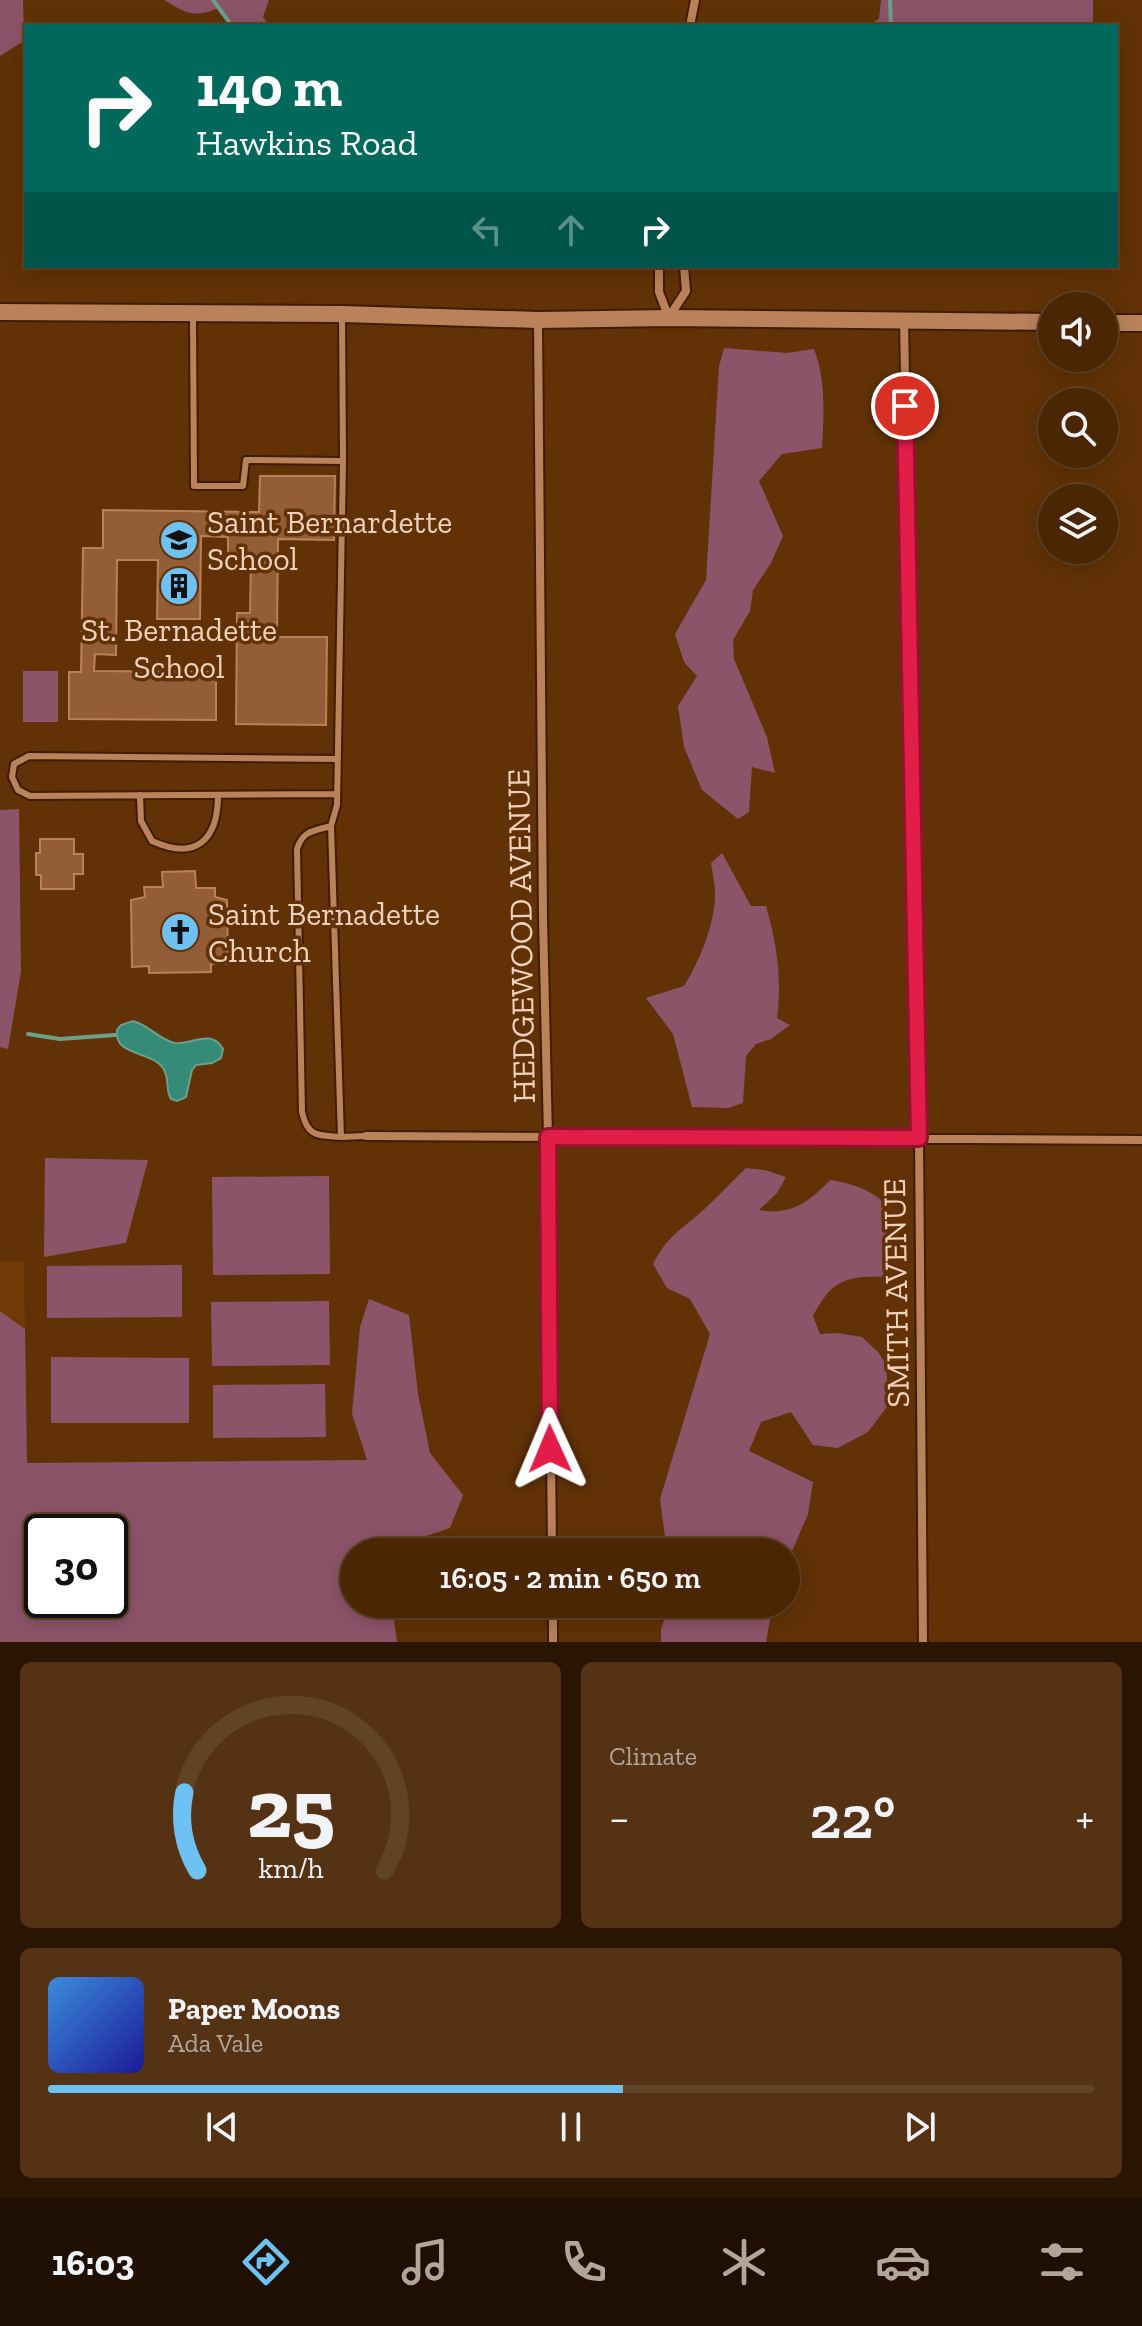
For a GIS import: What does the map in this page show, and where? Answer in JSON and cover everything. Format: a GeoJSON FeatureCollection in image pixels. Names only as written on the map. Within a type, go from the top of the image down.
{"type":"FeatureCollection","features":[{"type":"Feature","properties":{"kind":"main road"},"geometry":{"type":"LineString","coordinates":[[0,312],[342,314],[538,320],[669,318],[1038,322]]}},
{"type":"Feature","properties":{"kind":"main road"},"geometry":{"type":"LineString","coordinates":[[1118,323],[1142,323]]}},
{"type":"Feature","properties":{"kind":"street"},"geometry":{"type":"LineString","coordinates":[[690,24],[695,0]]}},
{"type":"Feature","properties":{"kind":"street"},"geometry":{"type":"LineString","coordinates":[[659,268],[659,292],[669,318]]}},
{"type":"Feature","properties":{"kind":"street"},"geometry":{"type":"LineString","coordinates":[[669,318],[686,291],[684,268]]}},
{"type":"Feature","properties":{"kind":"street","name":"HEDGEWOOD AVENUE"},"geometry":{"type":"LineString","coordinates":[[538,320],[542,886],[552,1538]]}},
{"type":"Feature","properties":{"kind":"street","name":"SMITH AVENUE"},"geometry":{"type":"LineString","coordinates":[[904,320],[919,1138],[923,1642]]}},
{"type":"Feature","properties":{"kind":"street"},"geometry":{"type":"LineString","coordinates":[[366,1136],[1142,1140]]}},
{"type":"Feature","properties":{"kind":"street"},"geometry":{"type":"LineString","coordinates":[[553,1618],[553,1642]]}},
{"type":"Feature","properties":{"kind":"lane"},"geometry":{"type":"LineString","coordinates":[[193,312],[194,486],[243,486],[246,460],[343,461]]}},
{"type":"Feature","properties":{"kind":"lane"},"geometry":{"type":"LineString","coordinates":[[341,1137],[331,826],[337,794],[343,461],[342,314]]}},
{"type":"Feature","properties":{"kind":"lane"},"geometry":{"type":"LineString","coordinates":[[337,759],[29,756],[14,764],[12,777],[18,790],[30,796],[337,794]]}},
{"type":"Feature","properties":{"kind":"lane"},"geometry":{"type":"LineString","coordinates":[[140,795],[141,821],[152,841],[181,850],[196,847],[208,837],[218,818],[218,795]]}},
{"type":"Feature","properties":{"kind":"lane"},"geometry":{"type":"LineString","coordinates":[[331,826],[307,832],[300,838],[297,849],[302,1112],[305,1126],[311,1133],[366,1136]]}},
{"type":"Feature","properties":{"kind":"shaded area"},"geometry":{"type":"Polygon","coordinates":[[[0,0],[23,0],[24,41],[0,56],[0,0]]]}},
{"type":"Feature","properties":{"kind":"shaded area"},"geometry":{"type":"Polygon","coordinates":[[[164,0],[269,0],[263,17],[268,24],[231,24],[219,8],[203,13],[179,9],[164,0]]]}},
{"type":"Feature","properties":{"kind":"shaded area"},"geometry":{"type":"Polygon","coordinates":[[[881,0],[1093,0],[1093,24],[870,24],[879,19],[881,0]]]}},
{"type":"Feature","properties":{"kind":"shaded area"},"geometry":{"type":"Polygon","coordinates":[[[724,348],[787,353],[814,349],[821,373],[823,398],[822,448],[782,454],[759,481],[783,536],[771,563],[753,590],[750,611],[733,640],[734,659],[767,737],[775,773],[752,767],[749,812],[738,819],[702,790],[684,747],[678,706],[697,676],[684,662],[675,634],[706,580],[719,366],[724,348]]]}},
{"type":"Feature","properties":{"kind":"shaded area"},"geometry":{"type":"Polygon","coordinates":[[[23,671],[58,671],[58,722],[23,722],[23,671]]]}},
{"type":"Feature","properties":{"kind":"shaded area"},"geometry":{"type":"Polygon","coordinates":[[[19,809],[21,972],[8,1049],[0,1047],[0,810],[19,809]]]}},
{"type":"Feature","properties":{"kind":"shaded area"},"geometry":{"type":"Polygon","coordinates":[[[722,853],[751,906],[766,906],[778,962],[777,1018],[790,1025],[771,1039],[756,1044],[746,1056],[743,1103],[728,1108],[692,1107],[673,1034],[646,998],[684,986],[690,976],[711,923],[715,892],[711,863],[722,853]]]}},
{"type":"Feature","properties":{"kind":"shaded area"},"geometry":{"type":"Polygon","coordinates":[[[45,1158],[148,1160],[126,1243],[44,1257],[45,1158]]]}},
{"type":"Feature","properties":{"kind":"shaded area"},"geometry":{"type":"Polygon","coordinates":[[[746,1168],[786,1177],[777,1193],[759,1210],[781,1211],[799,1206],[830,1180],[862,1188],[881,1200],[893,1217],[893,1246],[885,1277],[850,1279],[841,1283],[827,1295],[813,1316],[820,1334],[862,1337],[879,1353],[886,1365],[889,1404],[868,1432],[838,1448],[813,1445],[791,1412],[761,1422],[749,1451],[813,1482],[808,1514],[798,1538],[665,1538],[660,1499],[710,1334],[690,1299],[667,1288],[653,1264],[663,1247],[746,1168]]]}},
{"type":"Feature","properties":{"kind":"shaded area"},"geometry":{"type":"Polygon","coordinates":[[[329,1176],[330,1274],[213,1275],[212,1177],[329,1176]]]}},
{"type":"Feature","properties":{"kind":"shaded area"},"geometry":{"type":"Polygon","coordinates":[[[24,1261],[25,1329],[0,1311],[0,1262],[24,1261]]]}},
{"type":"Feature","properties":{"kind":"shaded area"},"geometry":{"type":"Polygon","coordinates":[[[182,1265],[182,1317],[47,1318],[47,1266],[182,1265]]]}},
{"type":"Feature","properties":{"kind":"shaded area"},"geometry":{"type":"Polygon","coordinates":[[[369,1299],[409,1315],[418,1394],[430,1453],[463,1495],[450,1528],[420,1538],[340,1538],[340,1618],[394,1618],[397,1642],[0,1642],[0,1311],[25,1329],[27,1463],[367,1460],[352,1414],[360,1327],[369,1299]]]}},
{"type":"Feature","properties":{"kind":"shaded area"},"geometry":{"type":"Polygon","coordinates":[[[329,1301],[330,1365],[212,1366],[211,1302],[329,1301]]]}},
{"type":"Feature","properties":{"kind":"shaded area"},"geometry":{"type":"Polygon","coordinates":[[[51,1357],[189,1358],[189,1423],[51,1423],[51,1357]]]}},
{"type":"Feature","properties":{"kind":"shaded area"},"geometry":{"type":"Polygon","coordinates":[[[325,1384],[326,1437],[213,1438],[213,1385],[325,1384]]]}},
{"type":"Feature","properties":{"kind":"shaded area"},"geometry":{"type":"Polygon","coordinates":[[[665,1618],[770,1618],[766,1642],[661,1642],[665,1618]]]}},
{"type":"Feature","properties":{"kind":"water"},"geometry":{"type":"Polygon","coordinates":[[[133,1021],[175,1043],[213,1039],[223,1049],[221,1058],[196,1065],[186,1097],[177,1101],[171,1099],[163,1068],[127,1049],[117,1038],[121,1025],[133,1021]]]}},
{"type":"Feature","properties":{"kind":"building","name":"St. Bernadette School"},"geometry":{"type":"Polygon","coordinates":[[[260,476],[335,476],[334,540],[278,539],[277,637],[327,637],[326,725],[236,724],[237,613],[250,613],[251,558],[228,558],[228,537],[201,536],[200,619],[157,619],[158,560],[117,560],[116,655],[95,654],[94,671],[216,672],[216,720],[69,719],[69,672],[81,672],[83,548],[103,548],[103,510],[259,512],[260,476]]]}},
{"type":"Feature","properties":{"kind":"building"},"geometry":{"type":"Polygon","coordinates":[[[40,839],[74,839],[74,854],[83,854],[83,874],[74,874],[74,889],[41,889],[41,875],[36,875],[36,853],[40,853],[40,839]]]}},
{"type":"Feature","properties":{"kind":"building","name":"Saint Bernadette Church"},"geometry":{"type":"Polygon","coordinates":[[[195,871],[196,888],[215,888],[215,897],[227,900],[228,964],[211,964],[211,972],[149,973],[149,966],[132,967],[131,900],[145,897],[144,887],[163,887],[162,872],[195,871]]]}},
{"type":"Feature","properties":{"kind":"waterway"},"geometry":{"type":"LineString","coordinates":[[213,0],[231,24]]}},
{"type":"Feature","properties":{"kind":"waterway"},"geometry":{"type":"LineString","coordinates":[[890,0],[891,24]]}},
{"type":"Feature","properties":{"kind":"waterway"},"geometry":{"type":"LineString","coordinates":[[28,1034],[60,1039],[115,1035]]}},
{"type":"Feature","properties":{"kind":"place","name":"Saint Bernardette School"},"geometry":{"type":"Point","coordinates":[179,540]}},
{"type":"Feature","properties":{"kind":"place","name":"St. Bernadette School"},"geometry":{"type":"Point","coordinates":[179,586]}},
{"type":"Feature","properties":{"kind":"place","name":"Saint Bernadette Church"},"geometry":{"type":"Point","coordinates":[180,932]}},
{"type":"Feature","properties":{"kind":"route"},"geometry":{"type":"LineString","coordinates":[[550,1449],[548,1137],[919,1138],[905,406]]}}]}
